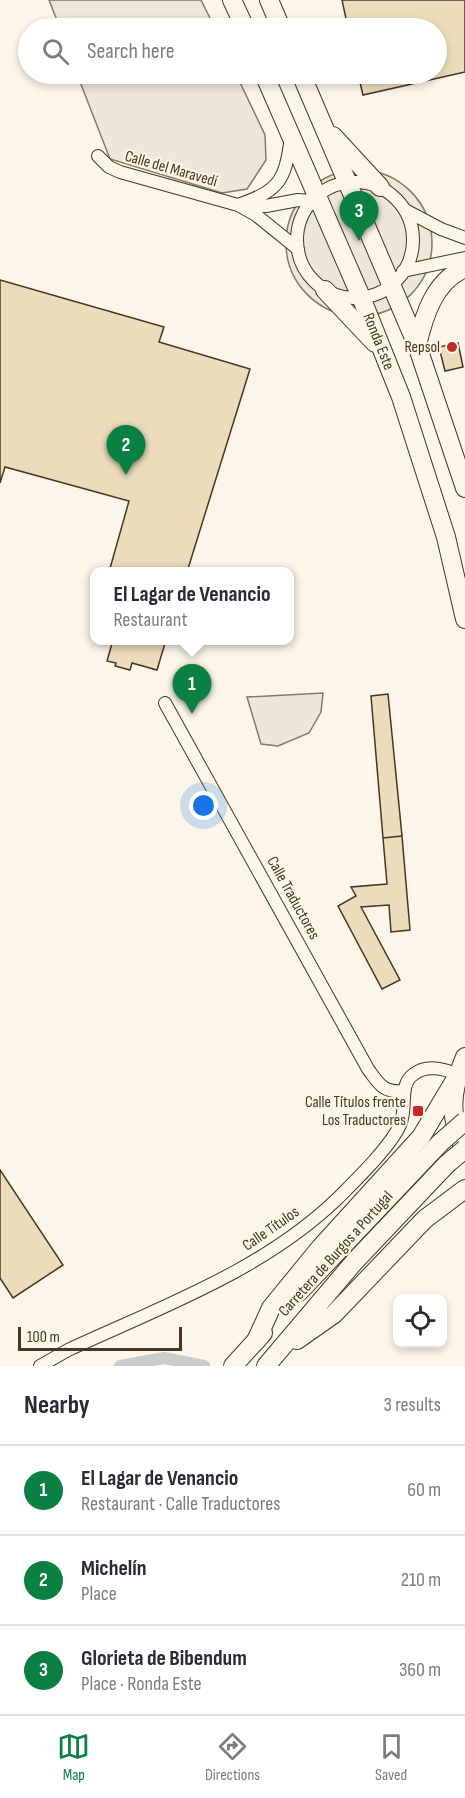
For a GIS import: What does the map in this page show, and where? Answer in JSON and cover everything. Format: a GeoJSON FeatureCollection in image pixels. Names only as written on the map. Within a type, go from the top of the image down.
{"type":"FeatureCollection","features":[{"type":"Feature","properties":{"kind":"highway"},"geometry":{"type":"LineString","coordinates":[[232,0],[240,18]]}},
{"type":"Feature","properties":{"kind":"highway"},"geometry":{"type":"LineString","coordinates":[[269,0],[277,18]]}},
{"type":"Feature","properties":{"kind":"highway","name":"Ronda Este"},"geometry":{"type":"LineString","coordinates":[[268,84],[291,135],[314,198],[361,297],[401,397],[446,537],[465,619]]}},
{"type":"Feature","properties":{"kind":"highway","name":"Ronda Este"},"geometry":{"type":"LineString","coordinates":[[305,84],[347,182],[397,278],[465,488]]}},
{"type":"Feature","properties":{"kind":"highway"},"geometry":{"type":"LineString","coordinates":[[325,128],[380,187]]}},
{"type":"Feature","properties":{"kind":"highway"},"geometry":{"type":"LineString","coordinates":[[417,345],[431,301],[442,286],[465,268]]}},
{"type":"Feature","properties":{"kind":"highway"},"geometry":{"type":"LineString","coordinates":[[326,290],[381,349]]}},
{"type":"Feature","properties":{"kind":"highway"},"geometry":{"type":"LineString","coordinates":[[252,1345],[271,1308],[320,1248],[421,1137],[465,1057]]}},
{"type":"Feature","properties":{"kind":"highway"},"geometry":{"type":"LineString","coordinates":[[456,1077],[453,1107],[455,1122],[465,1150]]}},
{"type":"Feature","properties":{"kind":"highway","name":"Carretera de Burgos a Portugal"},"geometry":{"type":"LineString","coordinates":[[233,1366],[300,1290],[440,1143],[465,1121]]}},
{"type":"Feature","properties":{"kind":"highway","name":"Carretera de Burgos a Portugal"},"geometry":{"type":"LineString","coordinates":[[274,1357],[398,1214],[447,1164],[465,1150]]}},
{"type":"Feature","properties":{"kind":"highway"},"geometry":{"type":"LineString","coordinates":[[274,1357],[334,1314],[425,1219],[465,1189]]}},
{"type":"Feature","properties":{"kind":"street"},"geometry":{"type":"LineString","coordinates":[[238,205],[255,199],[277,185],[287,168],[291,135]]}},
{"type":"Feature","properties":{"kind":"street","name":"Calle del Maravedí"},"geometry":{"type":"LineString","coordinates":[[98,156],[109,167],[120,172],[238,205],[256,215],[298,249]]}},
{"type":"Feature","properties":{"kind":"street"},"geometry":{"type":"LineString","coordinates":[[465,238],[441,229],[405,210],[394,197],[380,187],[364,182],[347,182],[331,186],[314,198],[300,219],[297,234],[301,261],[308,273],[326,290],[344,296],[361,297],[374,294],[397,278],[465,258]]}},
{"type":"Feature","properties":{"kind":"street","name":"Calle del Maravedí"},"geometry":{"type":"LineString","coordinates":[[238,205],[266,206],[314,198]]}},
{"type":"Feature","properties":{"kind":"street"},"geometry":{"type":"LineString","coordinates":[[397,278],[409,259],[412,246],[412,232],[405,210]]}},
{"type":"Feature","properties":{"kind":"street","name":"Calle Traductores"},"geometry":{"type":"LineString","coordinates":[[165,703],[368,1069],[380,1085],[391,1092],[404,1091]]}},
{"type":"Feature","properties":{"kind":"street"},"geometry":{"type":"LineString","coordinates":[[404,1091],[408,1079],[423,1069],[444,1070],[456,1077]]}},
{"type":"Feature","properties":{"kind":"street","name":"Calle Títulos"},"geometry":{"type":"LineString","coordinates":[[40,1366],[247,1266],[302,1229],[338,1198],[378,1155],[399,1128],[405,1114],[404,1091]]}},
{"type":"Feature","properties":{"kind":"shaded area"},"geometry":{"type":"Polygon","coordinates":[[[49,0],[201,0],[210,18],[56,18],[49,0]]]}},
{"type":"Feature","properties":{"kind":"shaded area"},"geometry":{"type":"Polygon","coordinates":[[[81,84],[241,84],[265,135],[266,160],[247,189],[222,193],[110,159],[81,84]]]}},
{"type":"Feature","properties":{"kind":"shaded area"},"geometry":{"type":"Polygon","coordinates":[[[359,170],[373,171],[387,176],[400,182],[411,191],[420,202],[426,215],[431,229],[431,257],[426,271],[420,284],[411,295],[400,304],[387,310],[373,315],[359,316],[345,315],[331,310],[318,304],[307,295],[298,284],[292,271],[287,257],[286,243],[287,229],[292,215],[298,202],[307,191],[318,182],[331,176],[345,171],[359,170]]]}},
{"type":"Feature","properties":{"kind":"shaded area"},"geometry":{"type":"Polygon","coordinates":[[[323,693],[321,712],[309,733],[278,746],[261,744],[247,697],[323,693]]]}},
{"type":"Feature","properties":{"kind":"building"},"geometry":{"type":"Polygon","coordinates":[[[342,0],[465,0],[465,72],[447,76],[447,18],[346,18],[342,0]]]}},
{"type":"Feature","properties":{"kind":"building"},"geometry":{"type":"Polygon","coordinates":[[[360,84],[412,84],[363,95],[360,84]]]}},
{"type":"Feature","properties":{"kind":"building"},"geometry":{"type":"Polygon","coordinates":[[[0,280],[164,327],[159,342],[250,369],[189,567],[110,567],[129,501],[5,467],[0,483],[0,280]]]}},
{"type":"Feature","properties":{"kind":"building"},"geometry":{"type":"Polygon","coordinates":[[[458,343],[463,367],[445,371],[439,347],[458,343]]]}},
{"type":"Feature","properties":{"kind":"building"},"geometry":{"type":"Polygon","coordinates":[[[112,645],[164,645],[157,670],[132,663],[130,670],[107,661],[112,645]]]}},
{"type":"Feature","properties":{"kind":"building"},"geometry":{"type":"Polygon","coordinates":[[[388,694],[402,836],[383,838],[371,696],[388,694]]]}},
{"type":"Feature","properties":{"kind":"building"},"geometry":{"type":"Polygon","coordinates":[[[402,836],[410,930],[391,932],[389,905],[361,907],[400,980],[382,989],[338,906],[356,896],[351,887],[387,884],[383,838],[402,836]]]}},
{"type":"Feature","properties":{"kind":"building"},"geometry":{"type":"Polygon","coordinates":[[[0,1170],[63,1265],[13,1298],[0,1278],[0,1170]]]}},
{"type":"Feature","properties":{"kind":"waterway"},"geometry":{"type":"LineString","coordinates":[[120,1366],[164,1358],[204,1366]]}},
{"type":"Feature","properties":{"kind":"place","name":"Glorieta de Bibendum"},"geometry":{"type":"Point","coordinates":[359,241]}},
{"type":"Feature","properties":{"kind":"place","name":"Repsol"},"geometry":{"type":"Point","coordinates":[452,347]}},
{"type":"Feature","properties":{"kind":"place","name":"Michelín"},"geometry":{"type":"Point","coordinates":[126,475]}},
{"type":"Feature","properties":{"kind":"place","name":"El Lagar de Venancio"},"geometry":{"type":"Point","coordinates":[192,714]}},
{"type":"Feature","properties":{"kind":"place","name":"Calle Títulos frente Los Traductores"},"geometry":{"type":"Point","coordinates":[418,1111]}}]}
